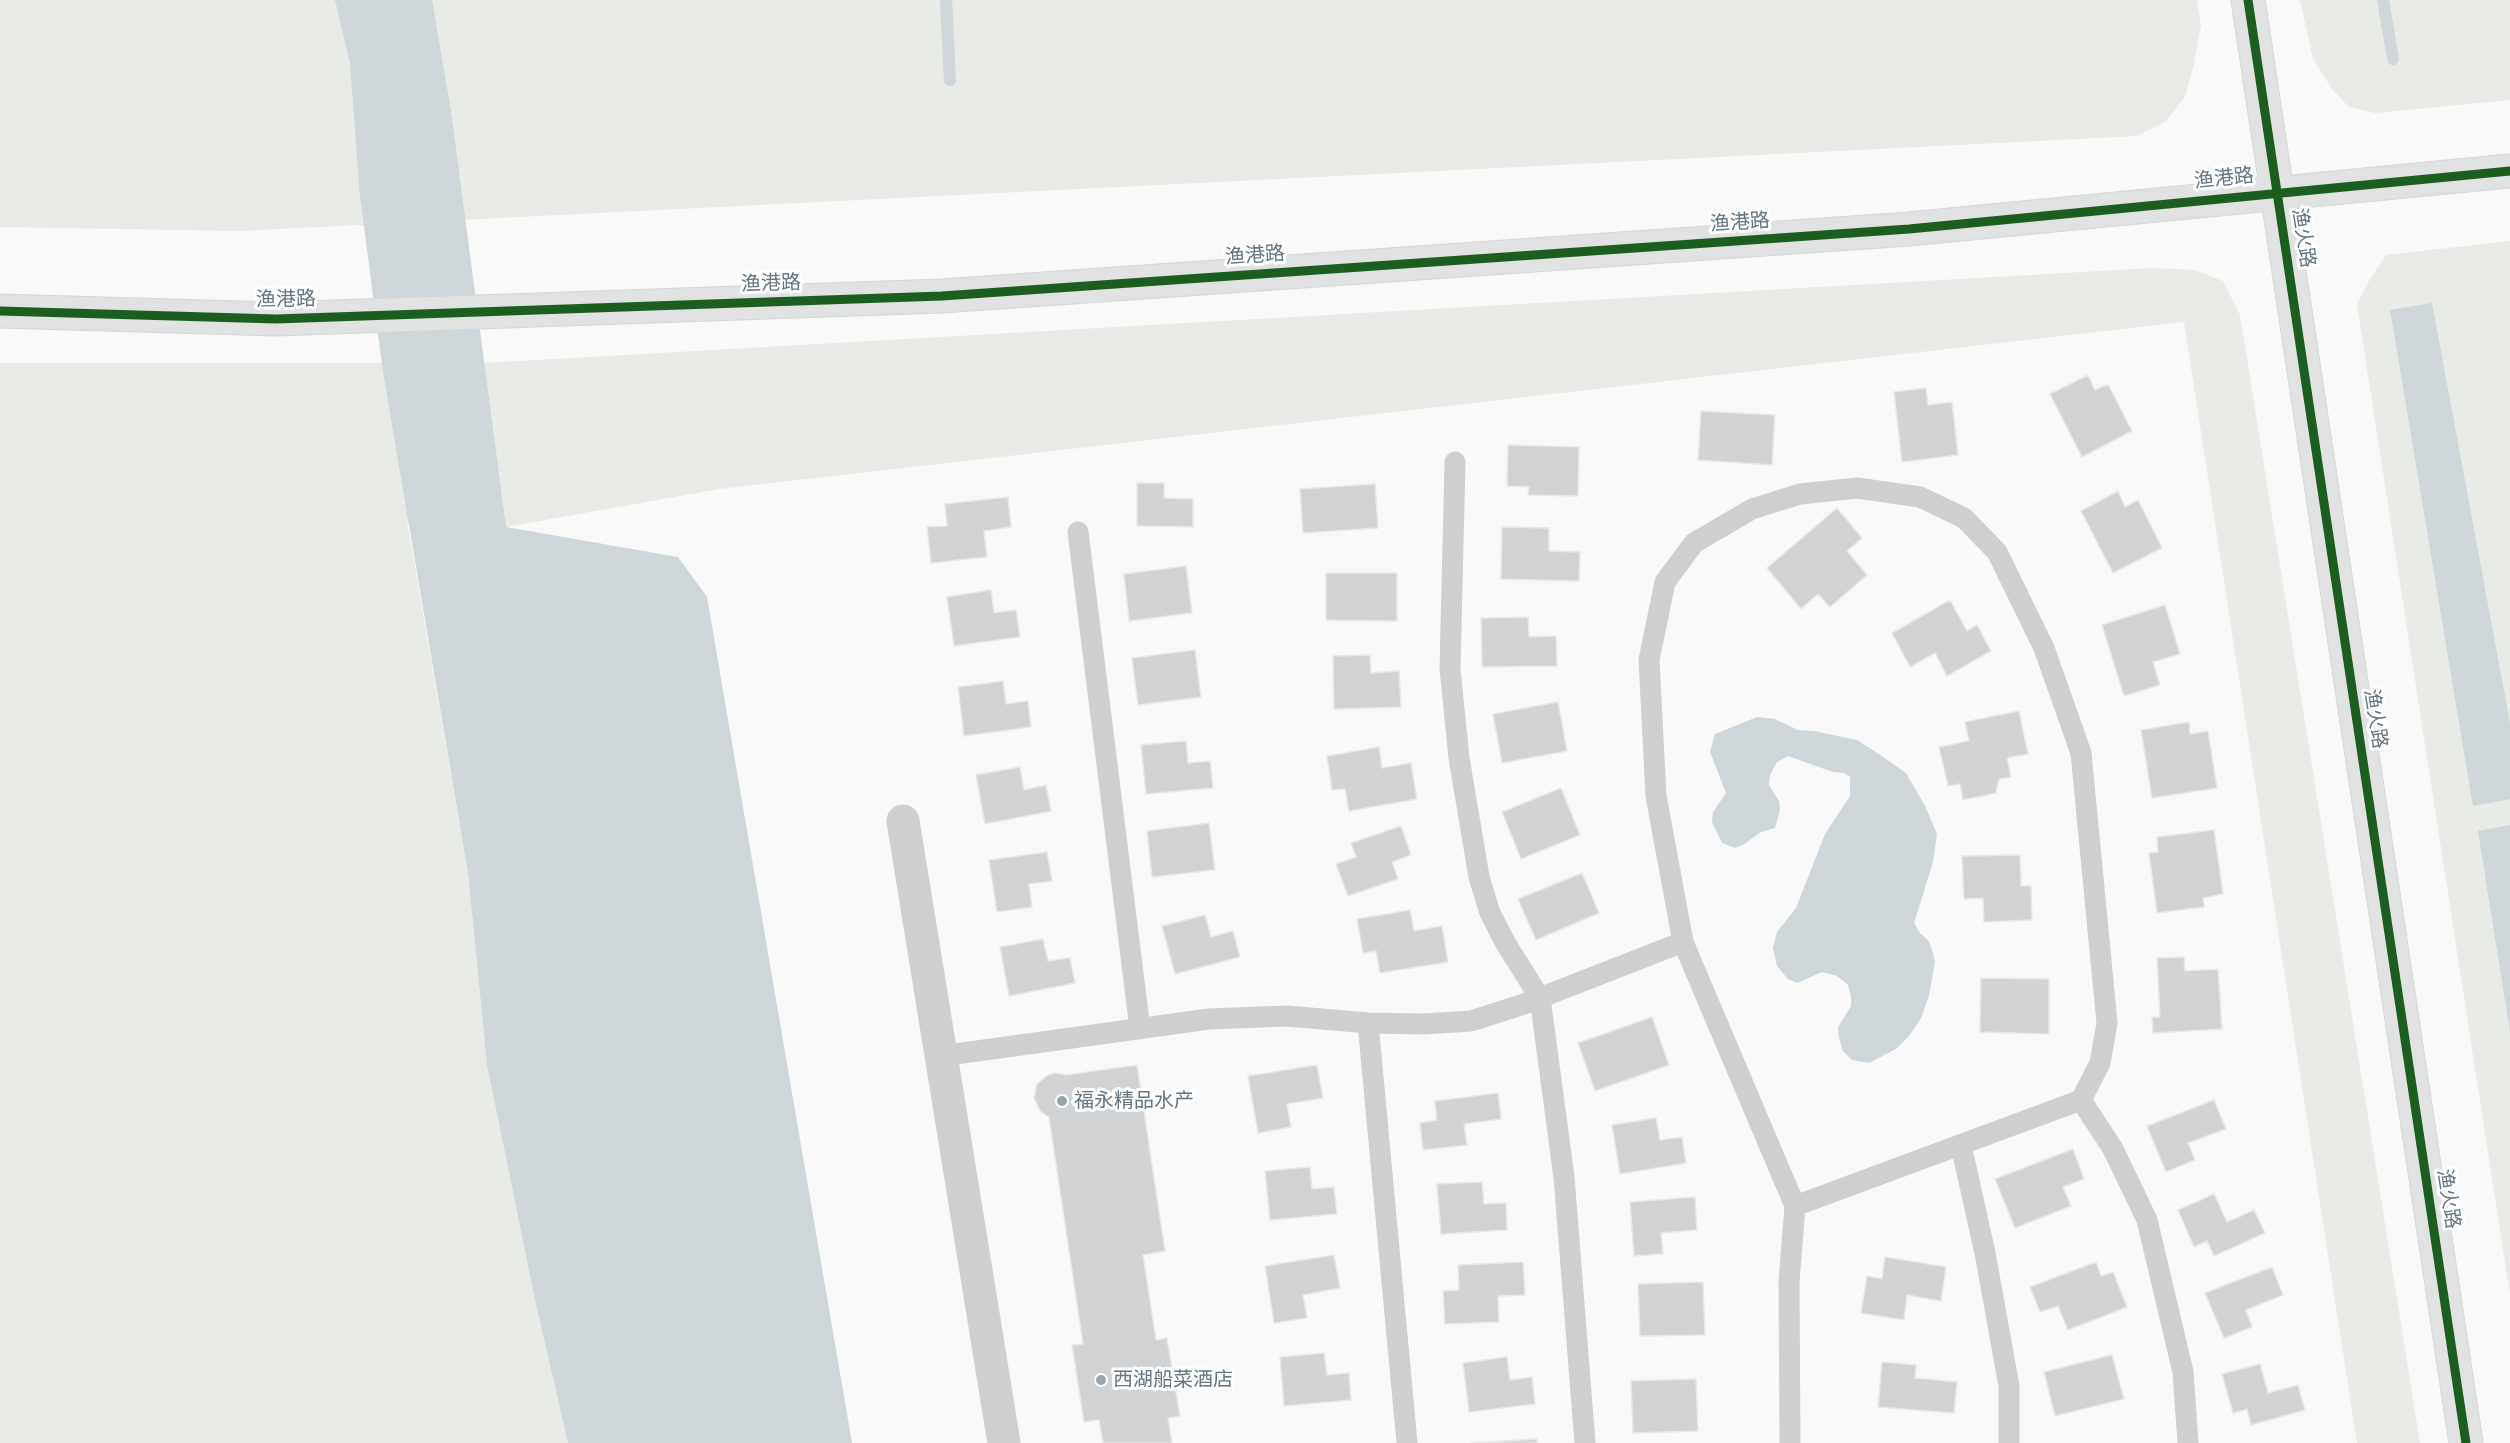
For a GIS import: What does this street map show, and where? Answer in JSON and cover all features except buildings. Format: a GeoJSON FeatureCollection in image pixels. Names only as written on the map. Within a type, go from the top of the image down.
{"type":"FeatureCollection","features":[{"type":"Feature","properties":{"kind":"street","name":"渔火路"},"geometry":{"type":"LineString","coordinates":[[2248,0],[2466,1443]]}},
{"type":"Feature","properties":{"kind":"street","name":"渔港路"},"geometry":{"type":"LineString","coordinates":[[0,311],[276,319],[942,296],[1909,229],[2510,171]]}},
{"type":"Feature","properties":{"kind":"street"},"geometry":{"type":"LineString","coordinates":[[903,821],[1004,1443]]}},
{"type":"Feature","properties":{"kind":"lane"},"geometry":{"type":"LineString","coordinates":[[1455,462],[1450,669],[1459,758],[1479,877],[1490,913],[1506,944],[1540,998],[1564,1177],[1585,1443]]}},
{"type":"Feature","properties":{"kind":"lane"},"geometry":{"type":"LineString","coordinates":[[1790,1443],[1789,1282],[1795,1206],[1683,942],[1655,785],[1649,660],[1665,582],[1694,543],[1752,509],[1800,494],[1857,488],[1920,497],[1964,518],[1997,552],[2044,648],[2081,753],[2107,1023],[2100,1063],[2081,1100],[1795,1206]]}},
{"type":"Feature","properties":{"kind":"lane"},"geometry":{"type":"LineString","coordinates":[[1078,532],[1140,1029]]}},
{"type":"Feature","properties":{"kind":"lane"},"geometry":{"type":"LineString","coordinates":[[941,1056],[1209,1020],[1287,1016],[1368,1023],[1423,1024],[1471,1021],[1540,998],[1683,942]]}},
{"type":"Feature","properties":{"kind":"lane"},"geometry":{"type":"LineString","coordinates":[[1368,1023],[1407,1443]]}},
{"type":"Feature","properties":{"kind":"lane"},"geometry":{"type":"LineString","coordinates":[[2081,1100],[2113,1149],[2147,1220],[2183,1372],[2188,1443]]}},
{"type":"Feature","properties":{"kind":"lane"},"geometry":{"type":"LineString","coordinates":[[1961,1144],[1985,1253],[2008,1386],[2009,1443]]}},
{"type":"Feature","properties":{"kind":"shaded area"},"geometry":{"type":"Polygon","coordinates":[[[0,0],[2197,0],[2201,25],[2185,97],[2166,121],[2137,136],[239,231],[0,227],[0,0]]]}},
{"type":"Feature","properties":{"kind":"shaded area"},"geometry":{"type":"Polygon","coordinates":[[[335,0],[432,0],[451,111],[506,527],[678,557],[707,597],[852,1443],[568,1443],[535,1300],[487,1065],[468,873],[383,372],[360,196],[350,63],[335,0]]]}},
{"type":"Feature","properties":{"kind":"shaded area"},"geometry":{"type":"Polygon","coordinates":[[[2300,0],[2510,0],[2510,100],[2375,113],[2349,107],[2332,89],[2313,59],[2300,0]]]}},
{"type":"Feature","properties":{"kind":"shaded area"},"geometry":{"type":"Polygon","coordinates":[[[2510,241],[2510,1295],[2357,304],[2386,255],[2510,241]]]}},
{"type":"Feature","properties":{"kind":"shaded area"},"geometry":{"type":"Polygon","coordinates":[[[2153,268],[2194,270],[2223,281],[2240,315],[2420,1443],[2357,1443],[2184,322],[719,489],[506,527],[407,521],[468,873],[487,1065],[535,1300],[568,1443],[0,1443],[0,363],[484,363],[2153,268]]]}},
{"type":"Feature","properties":{"kind":"shaded area"},"geometry":{"type":"Polygon","coordinates":[[[2432,303],[2510,723],[2510,799],[2473,806],[2390,310],[2432,303]]]}},
{"type":"Feature","properties":{"kind":"shaded area"},"geometry":{"type":"Polygon","coordinates":[[[1757,717],[1775,719],[1798,730],[1857,740],[1879,754],[1906,773],[1925,806],[1937,834],[1933,862],[1914,923],[1928,940],[1935,962],[1929,996],[1920,1020],[1909,1036],[1896,1049],[1869,1063],[1852,1060],[1843,1051],[1839,1038],[1838,1027],[1851,1006],[1848,985],[1837,976],[1822,972],[1797,983],[1788,979],[1777,966],[1773,948],[1777,932],[1796,908],[1825,834],[1850,796],[1850,777],[1844,773],[1833,772],[1788,756],[1777,762],[1770,775],[1769,785],[1779,801],[1780,810],[1775,828],[1761,832],[1735,848],[1722,843],[1712,822],[1713,812],[1726,793],[1710,752],[1715,734],[1757,717]]]}},
{"type":"Feature","properties":{"kind":"shaded area"},"geometry":{"type":"Polygon","coordinates":[[[2510,825],[2510,1032],[2478,831],[2510,825]]]}},
{"type":"Feature","properties":{"kind":"waterway"},"geometry":{"type":"LineString","coordinates":[[946,0],[950,80]]}},
{"type":"Feature","properties":{"kind":"waterway"},"geometry":{"type":"LineString","coordinates":[[2383,0],[2393,59]]}},
{"type":"Feature","properties":{"kind":"cycle path"},"geometry":{"type":"LineString","coordinates":[[2248,0],[2466,1443]]}},
{"type":"Feature","properties":{"kind":"cycle path"},"geometry":{"type":"LineString","coordinates":[[0,311],[276,319],[942,296],[1909,229],[2510,171]]}},
{"type":"Feature","properties":{"kind":"place","name":"福永精品水产"},"geometry":{"type":"Point","coordinates":[1062,1101]}},
{"type":"Feature","properties":{"kind":"place","name":"西湖船菜酒店"},"geometry":{"type":"Point","coordinates":[1101,1380]}}]}
